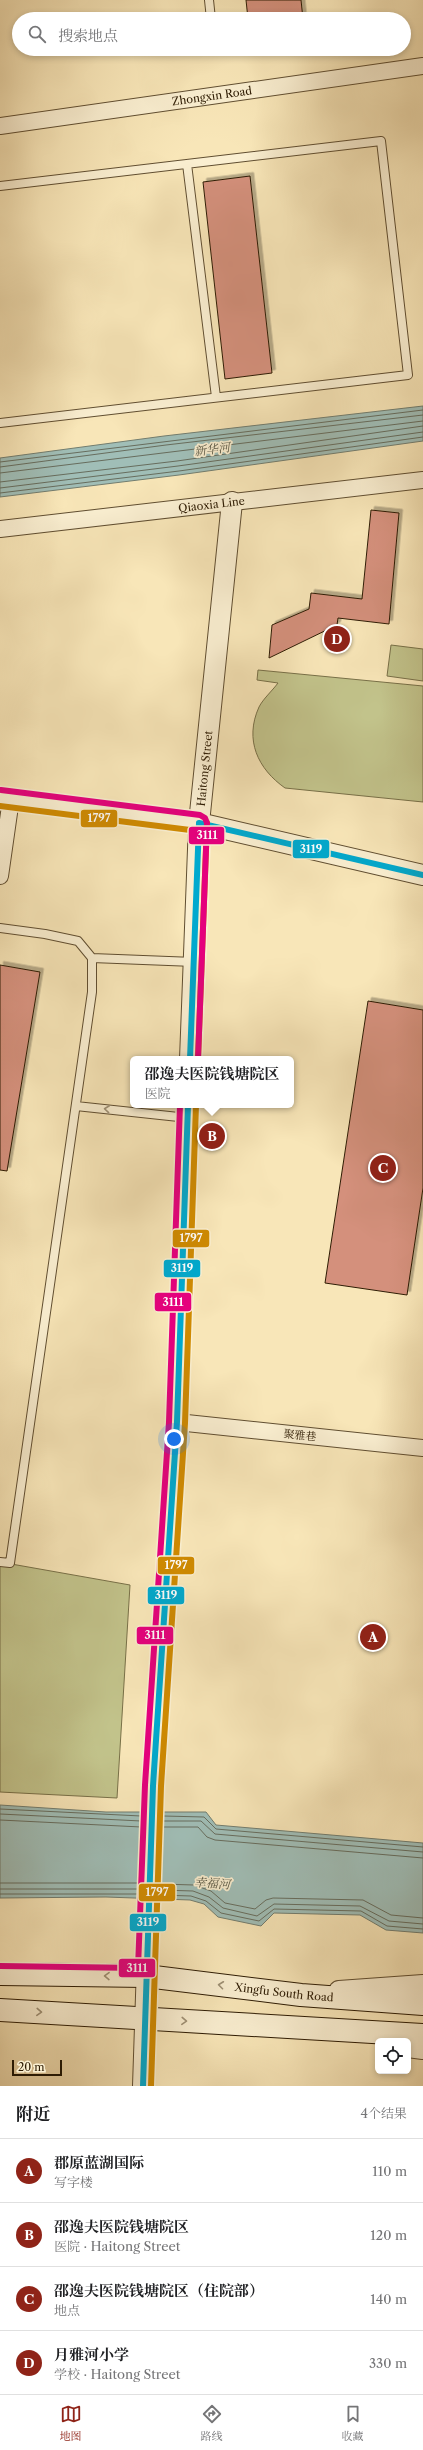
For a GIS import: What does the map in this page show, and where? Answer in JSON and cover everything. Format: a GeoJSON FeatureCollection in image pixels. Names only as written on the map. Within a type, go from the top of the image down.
{"type":"FeatureCollection","features":[{"type":"Feature","properties":{"kind":"main road","name":"Xingfu South Road"},"geometry":{"type":"LineString","coordinates":[[0,1974],[146,1976],[301,1995]]}},
{"type":"Feature","properties":{"kind":"main road"},"geometry":{"type":"LineString","coordinates":[[301,1995],[423,2004]]}},
{"type":"Feature","properties":{"kind":"main road"},"geometry":{"type":"LineString","coordinates":[[0,2010],[423,2035]]}},
{"type":"Feature","properties":{"kind":"street","name":"Zhongxin Road"},"geometry":{"type":"LineString","coordinates":[[0,126],[423,66]]}},
{"type":"Feature","properties":{"kind":"street","name":"Qiaoxia Line"},"geometry":{"type":"LineString","coordinates":[[0,529],[423,480]]}},
{"type":"Feature","properties":{"kind":"street","name":"Haitong Street"},"geometry":{"type":"LineString","coordinates":[[190,1056],[199,823],[232,502]]}},
{"type":"Feature","properties":{"kind":"street"},"geometry":{"type":"LineString","coordinates":[[0,876],[5,798],[199,823],[423,875]]}},
{"type":"Feature","properties":{"kind":"street"},"geometry":{"type":"LineString","coordinates":[[143,2086],[152,1786],[176,1422],[188,1111]]}},
{"type":"Feature","properties":{"kind":"street","name":"聚雅巷"},"geometry":{"type":"LineString","coordinates":[[176,1422],[423,1448]]}},
{"type":"Feature","properties":{"kind":"street","name":"Xingfu South Road"},"geometry":{"type":"LineString","coordinates":[[301,1995],[410,1984],[423,1985]]}},
{"type":"Feature","properties":{"kind":"street"},"geometry":{"type":"LineString","coordinates":[[291,2027],[375,2041]]}},
{"type":"Feature","properties":{"kind":"street"},"geometry":{"type":"LineString","coordinates":[[411,2047],[423,2049]]}},
{"type":"Feature","properties":{"kind":"lane"},"geometry":{"type":"LineString","coordinates":[[209,0],[210,12]]}},
{"type":"Feature","properties":{"kind":"lane"},"geometry":{"type":"LineString","coordinates":[[0,186],[381,141],[408,375],[0,423]]}},
{"type":"Feature","properties":{"kind":"lane"},"geometry":{"type":"LineString","coordinates":[[187,164],[216,397]]}},
{"type":"Feature","properties":{"kind":"lane"},"geometry":{"type":"LineString","coordinates":[[0,928],[45,934],[78,941],[92,958],[92,992],[10,1563],[0,1562]]}},
{"type":"Feature","properties":{"kind":"lane"},"geometry":{"type":"LineString","coordinates":[[92,958],[194,962]]}},
{"type":"Feature","properties":{"kind":"lane"},"geometry":{"type":"LineString","coordinates":[[76,1106],[188,1111]]}},
{"type":"Feature","properties":{"kind":"green space"},"geometry":{"type":"Polygon","coordinates":[[[391,645],[423,649],[423,681],[387,676],[391,645]]]}},
{"type":"Feature","properties":{"kind":"green space"},"geometry":{"type":"Polygon","coordinates":[[[258,670],[423,686],[423,802],[285,788],[267,772],[256,753],[253,731],[255,719],[259,707],[278,683],[257,680],[258,670]]]}},
{"type":"Feature","properties":{"kind":"green space"},"geometry":{"type":"Polygon","coordinates":[[[0,1562],[130,1585],[117,1798],[0,1792],[0,1562]]]}},
{"type":"Feature","properties":{"kind":"water","name":"新华河"},"geometry":{"type":"Polygon","coordinates":[[[423,406],[423,441],[179,475],[0,497],[0,458],[164,436],[423,406]]]}},
{"type":"Feature","properties":{"kind":"water","name":"幸福河"},"geometry":{"type":"Polygon","coordinates":[[[0,1805],[106,1812],[206,1812],[216,1825],[423,1843],[423,1933],[386,1930],[360,1915],[274,1913],[261,1926],[218,1917],[204,1904],[190,1900],[106,1897],[0,1898],[0,1805]]]}},
{"type":"Feature","properties":{"kind":"building"},"geometry":{"type":"Polygon","coordinates":[[[246,0],[301,0],[302,12],[247,12],[246,0]]]}},
{"type":"Feature","properties":{"kind":"building"},"geometry":{"type":"Polygon","coordinates":[[[250,176],[272,373],[225,379],[203,182],[250,176]]]}},
{"type":"Feature","properties":{"kind":"building"},"geometry":{"type":"Polygon","coordinates":[[[371,510],[399,513],[389,624],[338,618],[337,625],[269,658],[272,625],[309,609],[311,593],[362,599],[371,510]]]}},
{"type":"Feature","properties":{"kind":"building"},"geometry":{"type":"Polygon","coordinates":[[[0,965],[40,972],[7,1171],[0,1170],[0,965]]]}},
{"type":"Feature","properties":{"kind":"building"},"geometry":{"type":"Polygon","coordinates":[[[368,1001],[423,1010],[423,1188],[407,1295],[325,1283],[368,1001]]]}},
{"type":"Feature","properties":{"kind":"transit line","name":"3111"},"geometry":{"type":"LineString","coordinates":[[1,790],[200,815],[205,818],[207,823],[198,1056]]}},
{"type":"Feature","properties":{"kind":"transit line","name":"1797"},"geometry":{"type":"LineString","coordinates":[[0,806],[198,831]]}},
{"type":"Feature","properties":{"kind":"transit line","name":"3119"},"geometry":{"type":"LineString","coordinates":[[199,823],[423,875]]}},
{"type":"Feature","properties":{"kind":"transit line","name":"3119"},"geometry":{"type":"LineString","coordinates":[[190,1056],[199,823]]}},
{"type":"Feature","properties":{"kind":"transit line","name":"1797"},"geometry":{"type":"LineString","coordinates":[[198,1056],[207,823]]}},
{"type":"Feature","properties":{"kind":"transit line","name":"3111"},"geometry":{"type":"LineString","coordinates":[[0,1966],[138,1968],[145,1785],[169,1422],[180,1108]]}},
{"type":"Feature","properties":{"kind":"transit line","name":"3119"},"geometry":{"type":"LineString","coordinates":[[143,2086],[153,1786],[177,1422],[188,1108]]}},
{"type":"Feature","properties":{"kind":"transit line","name":"1797"},"geometry":{"type":"LineString","coordinates":[[151,2086],[161,1786],[185,1423],[196,1108]]}},
{"type":"Feature","properties":{"kind":"place","name":"月雅河小学"},"geometry":{"type":"Point","coordinates":[337,639]}},
{"type":"Feature","properties":{"kind":"place","name":"邵逸夫医院钱塘院区"},"geometry":{"type":"Point","coordinates":[212,1136]}},
{"type":"Feature","properties":{"kind":"place","name":"邵逸夫医院钱塘院区（住院部）"},"geometry":{"type":"Point","coordinates":[383,1168]}},
{"type":"Feature","properties":{"kind":"place","name":"郡原蓝湖国际"},"geometry":{"type":"Point","coordinates":[373,1637]}}]}
